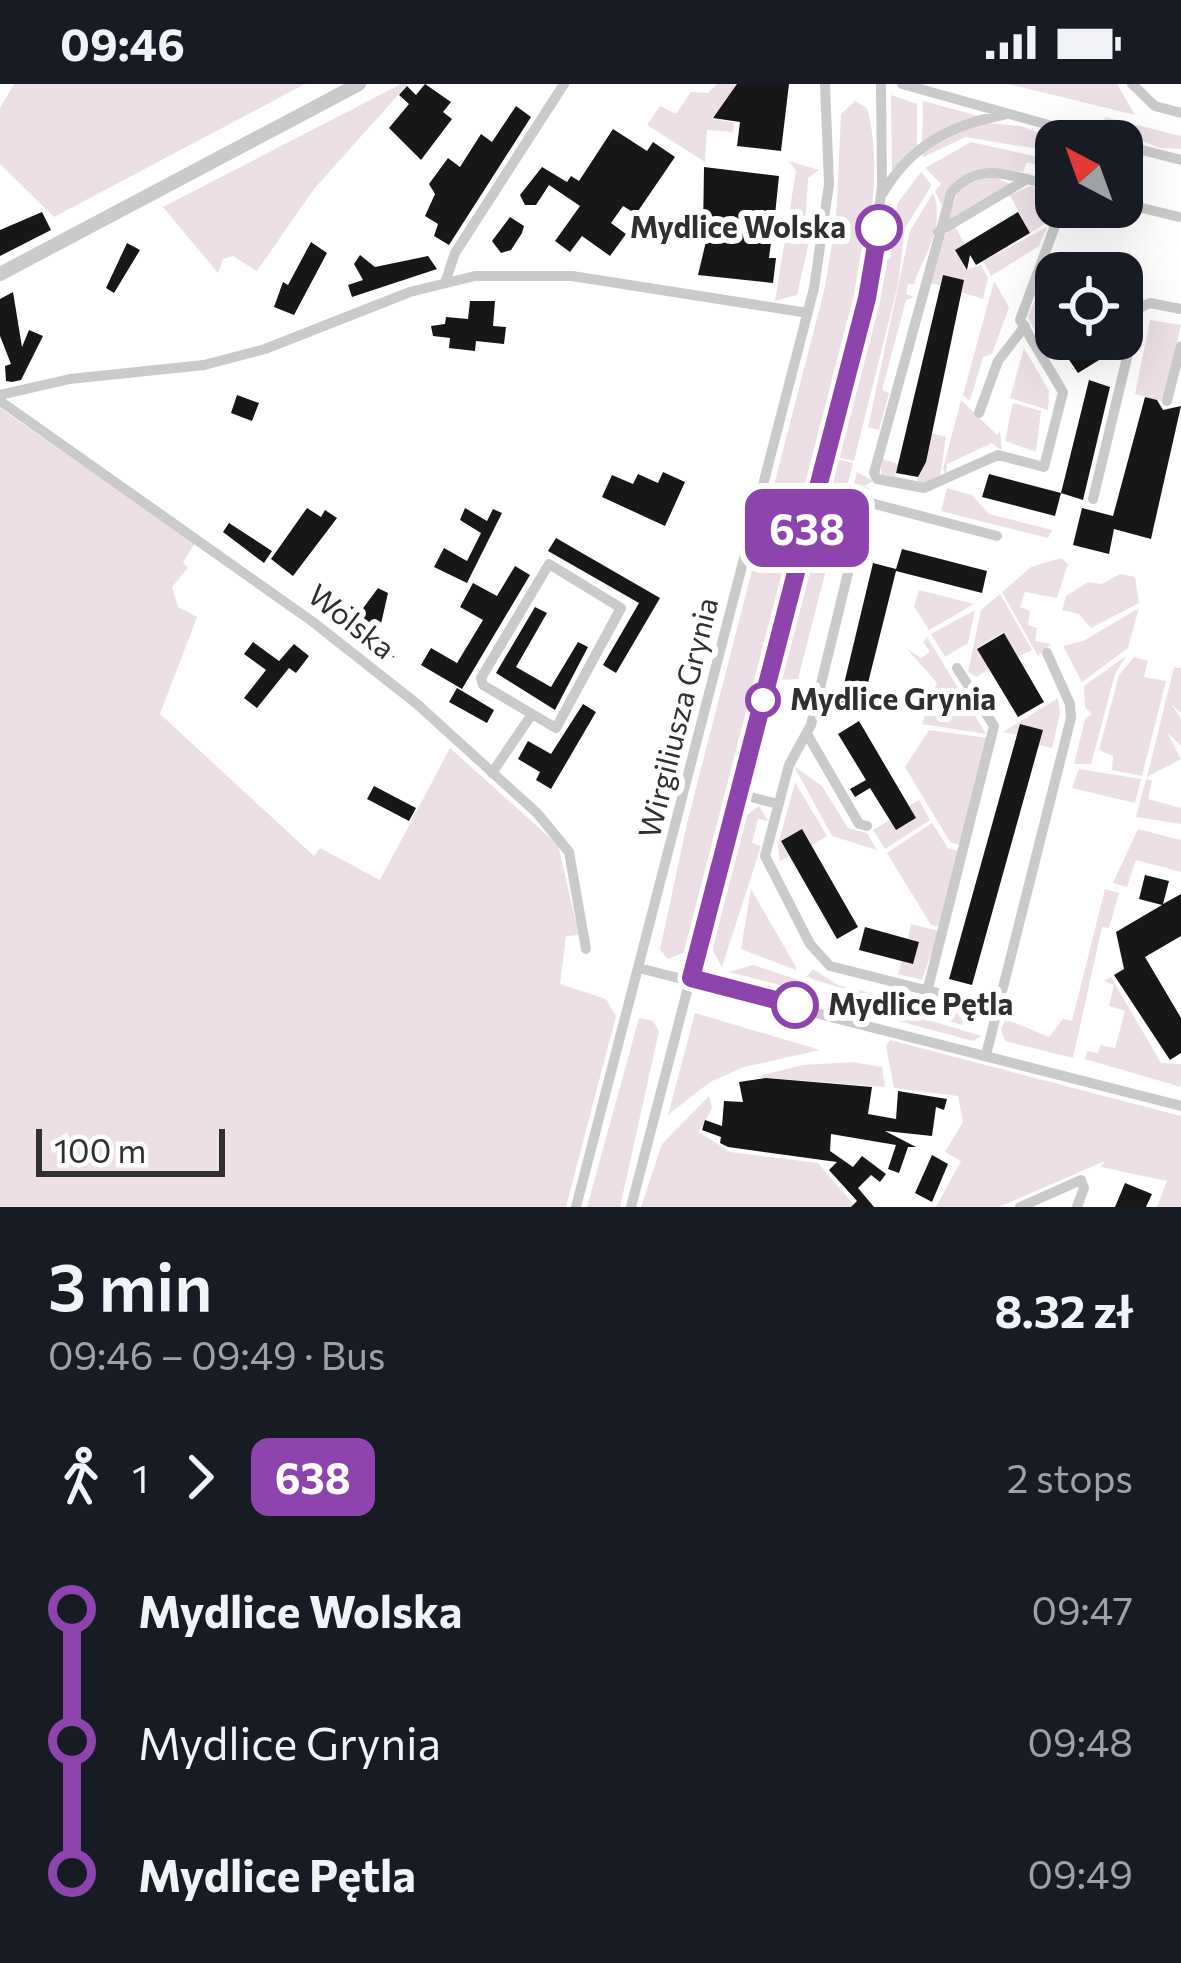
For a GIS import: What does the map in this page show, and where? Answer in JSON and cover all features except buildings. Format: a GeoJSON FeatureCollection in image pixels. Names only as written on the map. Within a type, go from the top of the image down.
{"type":"FeatureCollection","features":[{"type":"Feature","properties":{"kind":"street"},"geometry":{"type":"LineString","coordinates":[[0,274],[359,84]]}},
{"type":"Feature","properties":{"kind":"street"},"geometry":{"type":"LineString","coordinates":[[446,280],[455,253],[564,84]]}},
{"type":"Feature","properties":{"kind":"street","name":"Wirgiliusza Grynia"},"geometry":{"type":"LineString","coordinates":[[577,1207],[808,313],[828,202],[825,84]]}},
{"type":"Feature","properties":{"kind":"street"},"geometry":{"type":"LineString","coordinates":[[631,1207],[867,298],[882,196],[881,84]]}},
{"type":"Feature","properties":{"kind":"street"},"geometry":{"type":"LineString","coordinates":[[902,84],[1035,122]]}},
{"type":"Feature","properties":{"kind":"street"},"geometry":{"type":"LineString","coordinates":[[1132,84],[1155,106],[1181,113]]}},
{"type":"Feature","properties":{"kind":"street"},"geometry":{"type":"LineString","coordinates":[[882,196],[906,161],[932,139],[969,122],[1007,114]]}},
{"type":"Feature","properties":{"kind":"street"},"geometry":{"type":"LineString","coordinates":[[1143,150],[1181,160]]}},
{"type":"Feature","properties":{"kind":"street"},"geometry":{"type":"LineString","coordinates":[[1035,181],[993,171],[969,176],[951,193],[874,473],[877,479],[919,489],[998,455],[1044,467],[1063,392],[1020,320],[1054,228]]}},
{"type":"Feature","properties":{"kind":"street"},"geometry":{"type":"LineString","coordinates":[[938,232],[1027,179]]}},
{"type":"Feature","properties":{"kind":"street"},"geometry":{"type":"LineString","coordinates":[[1143,207],[1180,215]]}},
{"type":"Feature","properties":{"kind":"street"},"geometry":{"type":"LineString","coordinates":[[0,398],[118,372],[204,365],[287,340],[446,280],[572,276],[808,313]]}},
{"type":"Feature","properties":{"kind":"street"},"geometry":{"type":"LineString","coordinates":[[1093,499],[1139,309],[1150,302],[1181,309]]}},
{"type":"Feature","properties":{"kind":"street"},"geometry":{"type":"LineString","coordinates":[[980,413],[998,361],[1025,326]]}},
{"type":"Feature","properties":{"kind":"street"},"geometry":{"type":"LineString","coordinates":[[1167,401],[1181,346]]}},
{"type":"Feature","properties":{"kind":"street","name":"Wolska"},"geometry":{"type":"LineString","coordinates":[[0,398],[314,622],[417,704],[492,772],[560,836],[569,852],[586,949]]}},
{"type":"Feature","properties":{"kind":"street"},"geometry":{"type":"LineString","coordinates":[[997,536],[871,503],[863,507],[808,734],[790,760],[765,861],[816,954],[838,970],[998,1008]]}},
{"type":"Feature","properties":{"kind":"street"},"geometry":{"type":"LineString","coordinates":[[549,564],[621,608],[556,728],[532,714],[483,685],[481,678],[549,564]]}},
{"type":"Feature","properties":{"kind":"street"},"geometry":{"type":"LineString","coordinates":[[986,1055],[1071,718],[1070,704],[1047,653]]}},
{"type":"Feature","properties":{"kind":"street"},"geometry":{"type":"LineString","coordinates":[[927,992],[994,726],[957,668]]}},
{"type":"Feature","properties":{"kind":"street"},"geometry":{"type":"LineString","coordinates":[[492,772],[532,714]]}},
{"type":"Feature","properties":{"kind":"street"},"geometry":{"type":"LineString","coordinates":[[808,734],[859,824],[868,826]]}},
{"type":"Feature","properties":{"kind":"street"},"geometry":{"type":"LineString","coordinates":[[739,794],[778,804]]}},
{"type":"Feature","properties":{"kind":"street"},"geometry":{"type":"LineString","coordinates":[[639,968],[1181,1106]]}},
{"type":"Feature","properties":{"kind":"street"},"geometry":{"type":"LineString","coordinates":[[1020,1207],[1081,1180],[1084,1188],[1077,1207]]}},
{"type":"Feature","properties":{"kind":"shaded area"},"geometry":{"type":"Polygon","coordinates":[[[14,84],[305,84],[54,217],[0,164],[0,108],[14,84]]]}},
{"type":"Feature","properties":{"kind":"shaded area"},"geometry":{"type":"Polygon","coordinates":[[[408,84],[314,189],[257,271],[233,256],[223,259],[218,273],[163,207],[408,84]]]}},
{"type":"Feature","properties":{"kind":"shaded area"},"geometry":{"type":"Polygon","coordinates":[[[717,84],[740,84],[711,119],[734,122],[733,132],[707,130],[705,162],[647,125],[660,106],[676,114],[691,92],[708,93],[717,84]]]}},
{"type":"Feature","properties":{"kind":"shaded area"},"geometry":{"type":"Polygon","coordinates":[[[1009,84],[1117,84],[1135,115],[1009,84]]]}},
{"type":"Feature","properties":{"kind":"shaded area"},"geometry":{"type":"Polygon","coordinates":[[[891,95],[917,104],[917,147],[892,171],[891,95]]]}},
{"type":"Feature","properties":{"kind":"shaded area"},"geometry":{"type":"Polygon","coordinates":[[[855,101],[867,108],[874,153],[873,200],[859,293],[687,951],[668,959],[660,950],[687,823],[825,287],[836,220],[841,114],[855,101]]]}},
{"type":"Feature","properties":{"kind":"shaded area"},"geometry":{"type":"Polygon","coordinates":[[[923,101],[979,116],[922,142],[923,101]]]}},
{"type":"Feature","properties":{"kind":"shaded area"},"geometry":{"type":"Polygon","coordinates":[[[989,123],[1021,126],[1035,131],[1035,148],[966,137],[923,157],[922,151],[957,130],[989,123]]]}},
{"type":"Feature","properties":{"kind":"shaded area"},"geometry":{"type":"Polygon","coordinates":[[[1143,126],[1181,136],[1181,149],[1143,141],[1143,126]]]}},
{"type":"Feature","properties":{"kind":"shaded area"},"geometry":{"type":"Polygon","coordinates":[[[971,142],[1035,156],[1035,164],[1027,162],[1023,172],[997,170],[964,176],[942,206],[935,191],[941,184],[925,168],[971,142]]]}},
{"type":"Feature","properties":{"kind":"shaded area"},"geometry":{"type":"Polygon","coordinates":[[[789,161],[819,170],[808,178],[805,226],[815,221],[815,238],[810,237],[797,295],[775,301],[796,171],[789,161]]]}},
{"type":"Feature","properties":{"kind":"shaded area"},"geometry":{"type":"Polygon","coordinates":[[[921,172],[932,185],[905,228],[898,284],[854,461],[837,457],[885,259],[890,259],[897,204],[921,172]]]}},
{"type":"Feature","properties":{"kind":"shaded area"},"geometry":{"type":"Polygon","coordinates":[[[987,174],[1010,184],[945,223],[960,188],[987,174]]]}},
{"type":"Feature","properties":{"kind":"shaded area"},"geometry":{"type":"Polygon","coordinates":[[[1035,188],[1038,228],[1030,233],[1010,195],[1035,188]]]}},
{"type":"Feature","properties":{"kind":"shaded area"},"geometry":{"type":"Polygon","coordinates":[[[933,193],[935,230],[914,284],[908,284],[906,294],[914,297],[906,300],[882,390],[889,393],[879,430],[868,427],[910,231],[933,193]]]}},
{"type":"Feature","properties":{"kind":"shaded area"},"geometry":{"type":"Polygon","coordinates":[[[955,227],[965,244],[955,250],[966,270],[981,265],[988,278],[983,299],[961,292],[963,280],[943,275],[940,285],[929,283],[942,237],[955,227]]]}},
{"type":"Feature","properties":{"kind":"shaded area"},"geometry":{"type":"Polygon","coordinates":[[[1047,228],[1039,246],[991,276],[983,261],[1047,228]]]}},
{"type":"Feature","properties":{"kind":"shaded area"},"geometry":{"type":"Polygon","coordinates":[[[994,281],[1009,307],[992,354],[983,357],[970,401],[963,395],[994,281]]]}},
{"type":"Feature","properties":{"kind":"shaded area"},"geometry":{"type":"Polygon","coordinates":[[[1035,300],[1035,331],[1028,317],[1035,300]]]}},
{"type":"Feature","properties":{"kind":"shaded area"},"geometry":{"type":"Polygon","coordinates":[[[1150,320],[1181,325],[1164,402],[1135,394],[1150,320]]]}},
{"type":"Feature","properties":{"kind":"shaded area"},"geometry":{"type":"Polygon","coordinates":[[[1024,348],[1049,391],[1048,410],[1010,398],[1024,348]]]}},
{"type":"Feature","properties":{"kind":"shaded area"},"geometry":{"type":"Polygon","coordinates":[[[961,400],[997,435],[1000,431],[1002,451],[992,443],[947,464],[946,475],[943,469],[961,400]]]}},
{"type":"Feature","properties":{"kind":"shaded area"},"geometry":{"type":"Polygon","coordinates":[[[1013,403],[1041,411],[1036,452],[1005,441],[1013,403]]]}},
{"type":"Feature","properties":{"kind":"shaded area"},"geometry":{"type":"Polygon","coordinates":[[[0,408],[195,543],[183,562],[188,568],[172,587],[178,607],[197,617],[160,714],[314,856],[320,848],[380,880],[450,748],[558,845],[579,935],[566,936],[560,984],[606,999],[616,1016],[566,1207],[0,1207],[0,408]]]}},
{"type":"Feature","properties":{"kind":"shaded area"},"geometry":{"type":"Polygon","coordinates":[[[930,433],[946,437],[940,477],[924,485],[881,475],[882,459],[898,464],[895,476],[917,481],[930,433]]]}},
{"type":"Feature","properties":{"kind":"shaded area"},"geometry":{"type":"Polygon","coordinates":[[[836,459],[853,463],[848,483],[854,484],[857,472],[873,481],[864,486],[871,489],[846,492],[798,679],[778,680],[836,459]]]}},
{"type":"Feature","properties":{"kind":"shaded area"},"geometry":{"type":"Polygon","coordinates":[[[947,488],[972,495],[989,514],[1052,530],[1048,538],[941,511],[947,488]]]}},
{"type":"Feature","properties":{"kind":"shaded area"},"geometry":{"type":"Polygon","coordinates":[[[1061,558],[1068,564],[1057,598],[1025,592],[1020,607],[1030,611],[1028,625],[1037,628],[1035,641],[1051,644],[1038,656],[1002,592],[1031,567],[1061,558]]]}},
{"type":"Feature","properties":{"kind":"shaded area"},"geometry":{"type":"Polygon","coordinates":[[[1120,574],[1135,577],[1139,603],[1091,628],[1079,614],[1062,610],[1066,596],[1088,582],[1102,584],[1120,574]]]}},
{"type":"Feature","properties":{"kind":"shaded area"},"geometry":{"type":"Polygon","coordinates":[[[919,590],[974,604],[929,630],[914,606],[919,590]]]}},
{"type":"Feature","properties":{"kind":"shaded area"},"geometry":{"type":"Polygon","coordinates":[[[1000,594],[1032,650],[1018,657],[1003,632],[977,648],[989,669],[977,677],[968,672],[981,610],[1000,594]]]}},
{"type":"Feature","properties":{"kind":"shaded area"},"geometry":{"type":"Polygon","coordinates":[[[1139,608],[1128,648],[1082,682],[1063,646],[1083,641],[1139,608]]]}},
{"type":"Feature","properties":{"kind":"shaded area"},"geometry":{"type":"Polygon","coordinates":[[[975,610],[968,643],[945,657],[931,634],[975,610]]]}},
{"type":"Feature","properties":{"kind":"shaded area"},"geometry":{"type":"Polygon","coordinates":[[[927,637],[986,734],[922,724],[937,683],[907,649],[921,658],[930,652],[923,642],[927,637]]]}},
{"type":"Feature","properties":{"kind":"shaded area"},"geometry":{"type":"Polygon","coordinates":[[[1126,656],[1115,674],[1091,764],[1074,764],[1085,719],[1092,714],[1085,707],[1084,686],[1126,656]]]}},
{"type":"Feature","properties":{"kind":"shaded area"},"geometry":{"type":"Polygon","coordinates":[[[1134,657],[1148,661],[1144,677],[1166,681],[1142,776],[1112,770],[1113,756],[1099,750],[1119,675],[1134,657]]]}},
{"type":"Feature","properties":{"kind":"shaded area"},"geometry":{"type":"Polygon","coordinates":[[[1174,667],[1181,668],[1181,713],[1172,705],[1181,719],[1181,746],[1167,732],[1181,759],[1147,777],[1174,667]]]}},
{"type":"Feature","properties":{"kind":"shaded area"},"geometry":{"type":"Polygon","coordinates":[[[1058,698],[1060,713],[1052,748],[1039,745],[1043,730],[1021,724],[1017,735],[1003,732],[1058,698]]]}},
{"type":"Feature","properties":{"kind":"shaded area"},"geometry":{"type":"Polygon","coordinates":[[[929,730],[987,738],[960,845],[950,842],[905,767],[929,730]]]}},
{"type":"Feature","properties":{"kind":"shaded area"},"geometry":{"type":"Polygon","coordinates":[[[794,766],[822,786],[848,828],[867,833],[877,850],[832,836],[794,766]]]}},
{"type":"Feature","properties":{"kind":"shaded area"},"geometry":{"type":"Polygon","coordinates":[[[1079,769],[1141,779],[1135,803],[1072,788],[1079,769]]]}},
{"type":"Feature","properties":{"kind":"shaded area"},"geometry":{"type":"Polygon","coordinates":[[[1146,779],[1152,781],[1148,799],[1181,808],[1181,824],[1136,817],[1146,779]]]}},
{"type":"Feature","properties":{"kind":"shaded area"},"geometry":{"type":"Polygon","coordinates":[[[795,782],[827,836],[811,846],[801,830],[781,841],[789,856],[780,861],[778,845],[795,782]]]}},
{"type":"Feature","properties":{"kind":"shaded area"},"geometry":{"type":"Polygon","coordinates":[[[919,800],[930,820],[885,849],[873,830],[890,820],[896,830],[916,819],[909,806],[919,800]]]}},
{"type":"Feature","properties":{"kind":"shaded area"},"geometry":{"type":"Polygon","coordinates":[[[759,806],[768,821],[758,819],[752,843],[761,846],[722,967],[713,951],[712,935],[743,818],[759,806]]]}},
{"type":"Feature","properties":{"kind":"shaded area"},"geometry":{"type":"Polygon","coordinates":[[[932,823],[948,848],[958,851],[940,927],[931,925],[887,853],[932,823]]]}},
{"type":"Feature","properties":{"kind":"shaded area"},"geometry":{"type":"Polygon","coordinates":[[[1138,829],[1181,840],[1181,872],[1136,860],[1127,887],[1113,883],[1138,829]]]}},
{"type":"Feature","properties":{"kind":"shaded area"},"geometry":{"type":"Polygon","coordinates":[[[751,889],[796,967],[796,970],[741,949],[751,889]]]}},
{"type":"Feature","properties":{"kind":"shaded area"},"geometry":{"type":"Polygon","coordinates":[[[1105,889],[1119,893],[1109,928],[1102,927],[1073,1058],[1005,1041],[1001,1029],[1006,1019],[1049,1037],[1063,1019],[1072,1021],[1105,889]]]}},
{"type":"Feature","properties":{"kind":"shaded area"},"geometry":{"type":"Polygon","coordinates":[[[911,924],[939,931],[922,980],[898,974],[902,961],[913,963],[919,942],[908,939],[911,924]]]}},
{"type":"Feature","properties":{"kind":"shaded area"},"geometry":{"type":"Polygon","coordinates":[[[753,965],[802,981],[800,990],[728,972],[753,965]]]}},
{"type":"Feature","properties":{"kind":"shaded area"},"geometry":{"type":"Polygon","coordinates":[[[813,969],[838,985],[962,1015],[965,1007],[977,1010],[962,1025],[812,979],[807,976],[813,969]]]}},
{"type":"Feature","properties":{"kind":"shaded area"},"geometry":{"type":"Polygon","coordinates":[[[1111,977],[1161,1063],[1181,1064],[1181,1087],[1085,1059],[1087,1051],[1098,1053],[1101,1045],[1115,1048],[1125,1011],[1109,1006],[1114,985],[1104,981],[1111,977]]]}},
{"type":"Feature","properties":{"kind":"shaded area"},"geometry":{"type":"Polygon","coordinates":[[[837,993],[982,1036],[973,1041],[824,1001],[837,993]]]}},
{"type":"Feature","properties":{"kind":"shaded area"},"geometry":{"type":"Polygon","coordinates":[[[695,1013],[820,1050],[744,1067],[710,1082],[668,1115],[695,1013]]]}},
{"type":"Feature","properties":{"kind":"shaded area"},"geometry":{"type":"Polygon","coordinates":[[[639,1018],[653,1021],[659,1031],[620,1207],[587,1207],[639,1018]]]}},
{"type":"Feature","properties":{"kind":"shaded area"},"geometry":{"type":"Polygon","coordinates":[[[890,1040],[1181,1116],[1181,1207],[1157,1207],[1167,1181],[1101,1167],[1105,1161],[999,1207],[936,1207],[961,1161],[945,1152],[963,1122],[958,1096],[894,1088],[886,1046],[890,1040]]]}},
{"type":"Feature","properties":{"kind":"shaded area"},"geometry":{"type":"Polygon","coordinates":[[[852,1062],[882,1067],[885,1087],[755,1077],[802,1065],[852,1062]]]}},
{"type":"Feature","properties":{"kind":"shaded area"},"geometry":{"type":"Polygon","coordinates":[[[709,1096],[712,1108],[699,1132],[730,1152],[818,1163],[856,1207],[641,1207],[662,1144],[709,1096]]]}},
{"type":"Feature","properties":{"kind":"bus line","name":"638"},"geometry":{"type":"LineString","coordinates":[[795,1005],[691,978],[867,298],[879,228]]}},
{"type":"Feature","properties":{"kind":"place","name":"Mydlice Wolska"},"geometry":{"type":"Point","coordinates":[879,228]}},
{"type":"Feature","properties":{"kind":"place","name":"Mydlice Grynia"},"geometry":{"type":"Point","coordinates":[763,700]}},
{"type":"Feature","properties":{"kind":"place","name":"Mydlice Pętla"},"geometry":{"type":"Point","coordinates":[795,1005]}}]}
